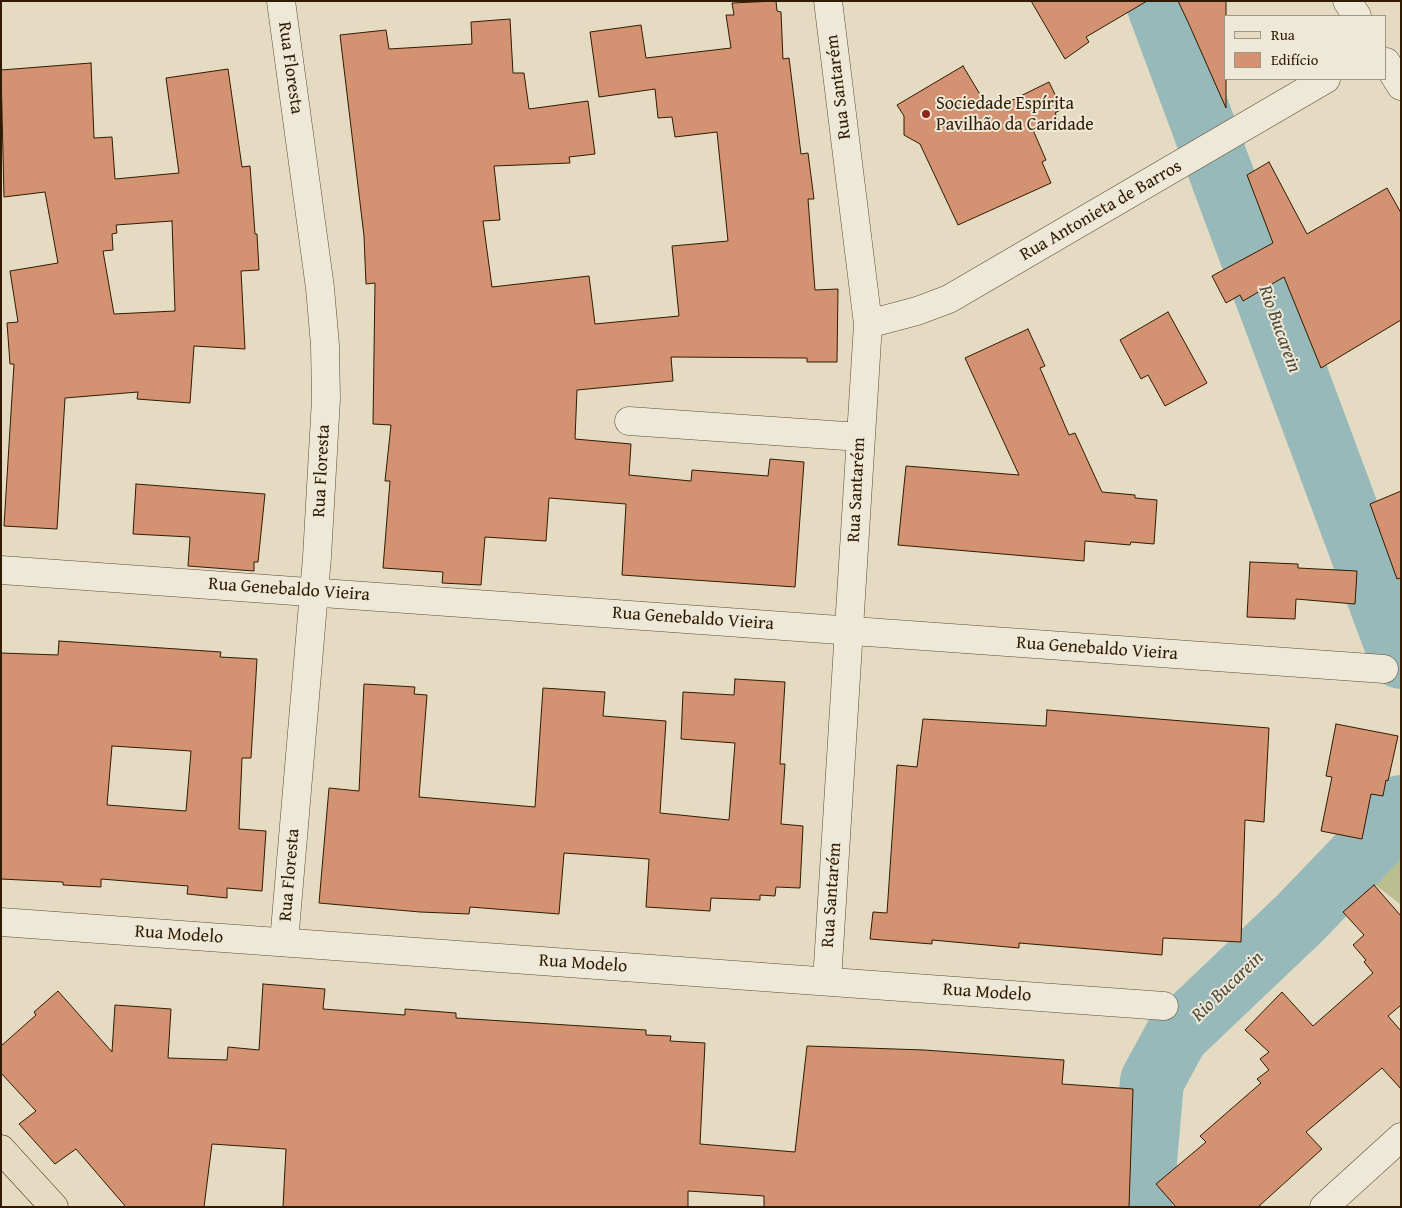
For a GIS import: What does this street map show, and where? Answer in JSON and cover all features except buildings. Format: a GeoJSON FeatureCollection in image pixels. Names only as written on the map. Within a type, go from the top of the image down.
{"type":"FeatureCollection","features":[{"type":"Feature","properties":{"kind":"main road"},"geometry":{"type":"LineString","coordinates":[[1,1150],[54,1207]]}},
{"type":"Feature","properties":{"kind":"street","name":"Rua Floresta"},"geometry":{"type":"LineString","coordinates":[[281,1],[319,279],[325,345],[326,408],[314,592],[284,942]]}},
{"type":"Feature","properties":{"kind":"street","name":"Rua Santarém"},"geometry":{"type":"LineString","coordinates":[[827,981],[868,324],[828,1]]}},
{"type":"Feature","properties":{"kind":"street"},"geometry":{"type":"LineString","coordinates":[[1347,1],[1356,15]]}},
{"type":"Feature","properties":{"kind":"street"},"geometry":{"type":"LineString","coordinates":[[1387,64],[1401,86]]}},
{"type":"Feature","properties":{"kind":"street","name":"Rua Antonieta de Barros"},"geometry":{"type":"LineString","coordinates":[[868,324],[917,311],[948,299],[1324,80]]}},
{"type":"Feature","properties":{"kind":"street"},"geometry":{"type":"LineString","coordinates":[[629,421],[860,437]]}},
{"type":"Feature","properties":{"kind":"street","name":"Rua Genebaldo Vieira"},"geometry":{"type":"LineString","coordinates":[[1,570],[1384,670]]}},
{"type":"Feature","properties":{"kind":"street","name":"Rua Modelo"},"geometry":{"type":"LineString","coordinates":[[1,922],[1164,1006]]}},
{"type":"Feature","properties":{"kind":"street"},"geometry":{"type":"LineString","coordinates":[[1324,1207],[1401,1137]]}},
{"type":"Feature","properties":{"kind":"green space"},"geometry":{"type":"Polygon","coordinates":[[[1401,833],[1401,904],[1400,904],[1360,873],[1401,833]]]}},
{"type":"Feature","properties":{"kind":"waterway","name":"Rio Bucarein"},"geometry":{"type":"LineString","coordinates":[[1157,1],[1401,657]]}},
{"type":"Feature","properties":{"kind":"waterway","name":"Rio Bucarein"},"geometry":{"type":"LineString","coordinates":[[1137,1207],[1142,1196],[1152,1081],[1177,1035],[1300,918],[1375,840],[1401,807]]}},
{"type":"Feature","properties":{"kind":"place","name":"Sociedade Espírita Pavilhão da Caridade"},"geometry":{"type":"Point","coordinates":[926,114]}}]}
